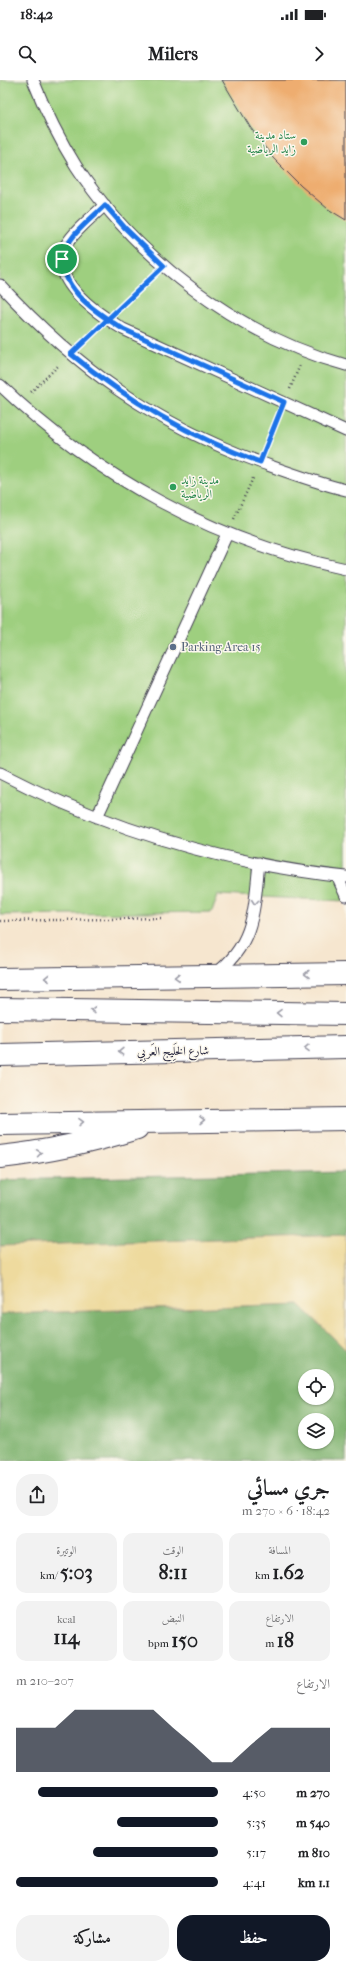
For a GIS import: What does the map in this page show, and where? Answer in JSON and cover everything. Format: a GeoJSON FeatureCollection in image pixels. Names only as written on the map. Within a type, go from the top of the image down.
{"type":"FeatureCollection","features":[{"type":"Feature","properties":{"kind":"main road"},"geometry":{"type":"LineString","coordinates":[[0,979],[346,974]]}},
{"type":"Feature","properties":{"kind":"main road"},"geometry":{"type":"LineString","coordinates":[[0,1008],[346,1014]]}},
{"type":"Feature","properties":{"kind":"main road","name":"شارع الخَلِيج العَربِي"},"geometry":{"type":"LineString","coordinates":[[0,1055],[346,1047]]}},
{"type":"Feature","properties":{"kind":"main road"},"geometry":{"type":"LineString","coordinates":[[0,1124],[346,1119]]}},
{"type":"Feature","properties":{"kind":"main road"},"geometry":{"type":"LineString","coordinates":[[0,1157],[49,1151],[103,1139],[163,1121]]}},
{"type":"Feature","properties":{"kind":"lane"},"geometry":{"type":"LineString","coordinates":[[33,80],[67,151],[105,205],[125,228],[164,266],[193,289],[240,320],[306,351],[346,365]]}},
{"type":"Feature","properties":{"kind":"lane"},"geometry":{"type":"LineString","coordinates":[[105,205],[72,237],[64,251],[62,259],[64,274],[68,281],[88,304],[107,320],[123,329],[346,431]]}},
{"type":"Feature","properties":{"kind":"lane"},"geometry":{"type":"LineString","coordinates":[[0,285],[29,316],[71,354],[120,392],[153,413],[223,448],[297,476],[346,490]]}},
{"type":"Feature","properties":{"kind":"lane"},"geometry":{"type":"LineString","coordinates":[[0,384],[19,403],[57,435],[96,464],[138,490],[175,510],[227,534],[293,557],[346,569]]}},
{"type":"Feature","properties":{"kind":"lane"},"geometry":{"type":"LineString","coordinates":[[97,817],[227,534]]}},
{"type":"Feature","properties":{"kind":"lane"},"geometry":{"type":"LineString","coordinates":[[0,773],[97,817],[145,835],[194,849],[259,863],[342,877],[346,896]]}},
{"type":"Feature","properties":{"kind":"lane"},"geometry":{"type":"LineString","coordinates":[[211,976],[235,956],[250,929],[254,914],[259,863]]}},
{"type":"Feature","properties":{"kind":"path"},"geometry":{"type":"LineString","coordinates":[[19,403],[164,266]]}},
{"type":"Feature","properties":{"kind":"path"},"geometry":{"type":"LineString","coordinates":[[227,534],[260,462],[306,351]]}},
{"type":"Feature","properties":{"kind":"path"},"geometry":{"type":"LineString","coordinates":[[0,921],[164,918]]}},
{"type":"Feature","properties":{"kind":"green space","name":"مدينة زايد الرياضية"},"geometry":{"type":"Polygon","coordinates":[[[0,80],[346,80],[346,901],[218,895],[212,912],[0,915],[0,80]]]}},
{"type":"Feature","properties":{"kind":"green space"},"geometry":{"type":"Polygon","coordinates":[[[346,1172],[346,1235],[0,1246],[0,1180],[346,1172]]]}},
{"type":"Feature","properties":{"kind":"green space"},"geometry":{"type":"Polygon","coordinates":[[[299,1304],[346,1350],[346,1461],[0,1461],[0,1314],[299,1304]]]}},
{"type":"Feature","properties":{"kind":"sand"},"geometry":{"type":"Polygon","coordinates":[[[346,1235],[346,1350],[299,1304],[0,1314],[0,1246],[346,1235]]]}},
{"type":"Feature","properties":{"kind":"building","name":"ستاد مدينة زايد الرياضية"},"geometry":{"type":"Polygon","coordinates":[[[222,80],[346,80],[346,220],[328,209],[301,186],[273,158],[250,127],[222,80]]]}},
{"type":"Feature","properties":{"kind":"place","name":"ستاد مدينة زايد الرياضية"},"geometry":{"type":"Point","coordinates":[304,142]}},
{"type":"Feature","properties":{"kind":"place","name":"مدينة زايد الرياضية"},"geometry":{"type":"Point","coordinates":[173,487]}},
{"type":"Feature","properties":{"kind":"place","name":"Parking Area 15"},"geometry":{"type":"Point","coordinates":[173,647]}},
{"type":"Feature","properties":{"kind":"route"},"geometry":{"type":"LineString","coordinates":[[62,259],[64,274],[79,296],[107,320],[123,329],[284,402],[260,462],[187,432],[153,413],[120,392],[71,354],[107,320],[136,293],[164,266],[125,228],[105,205],[72,237],[67,244],[62,259]]}}]}
